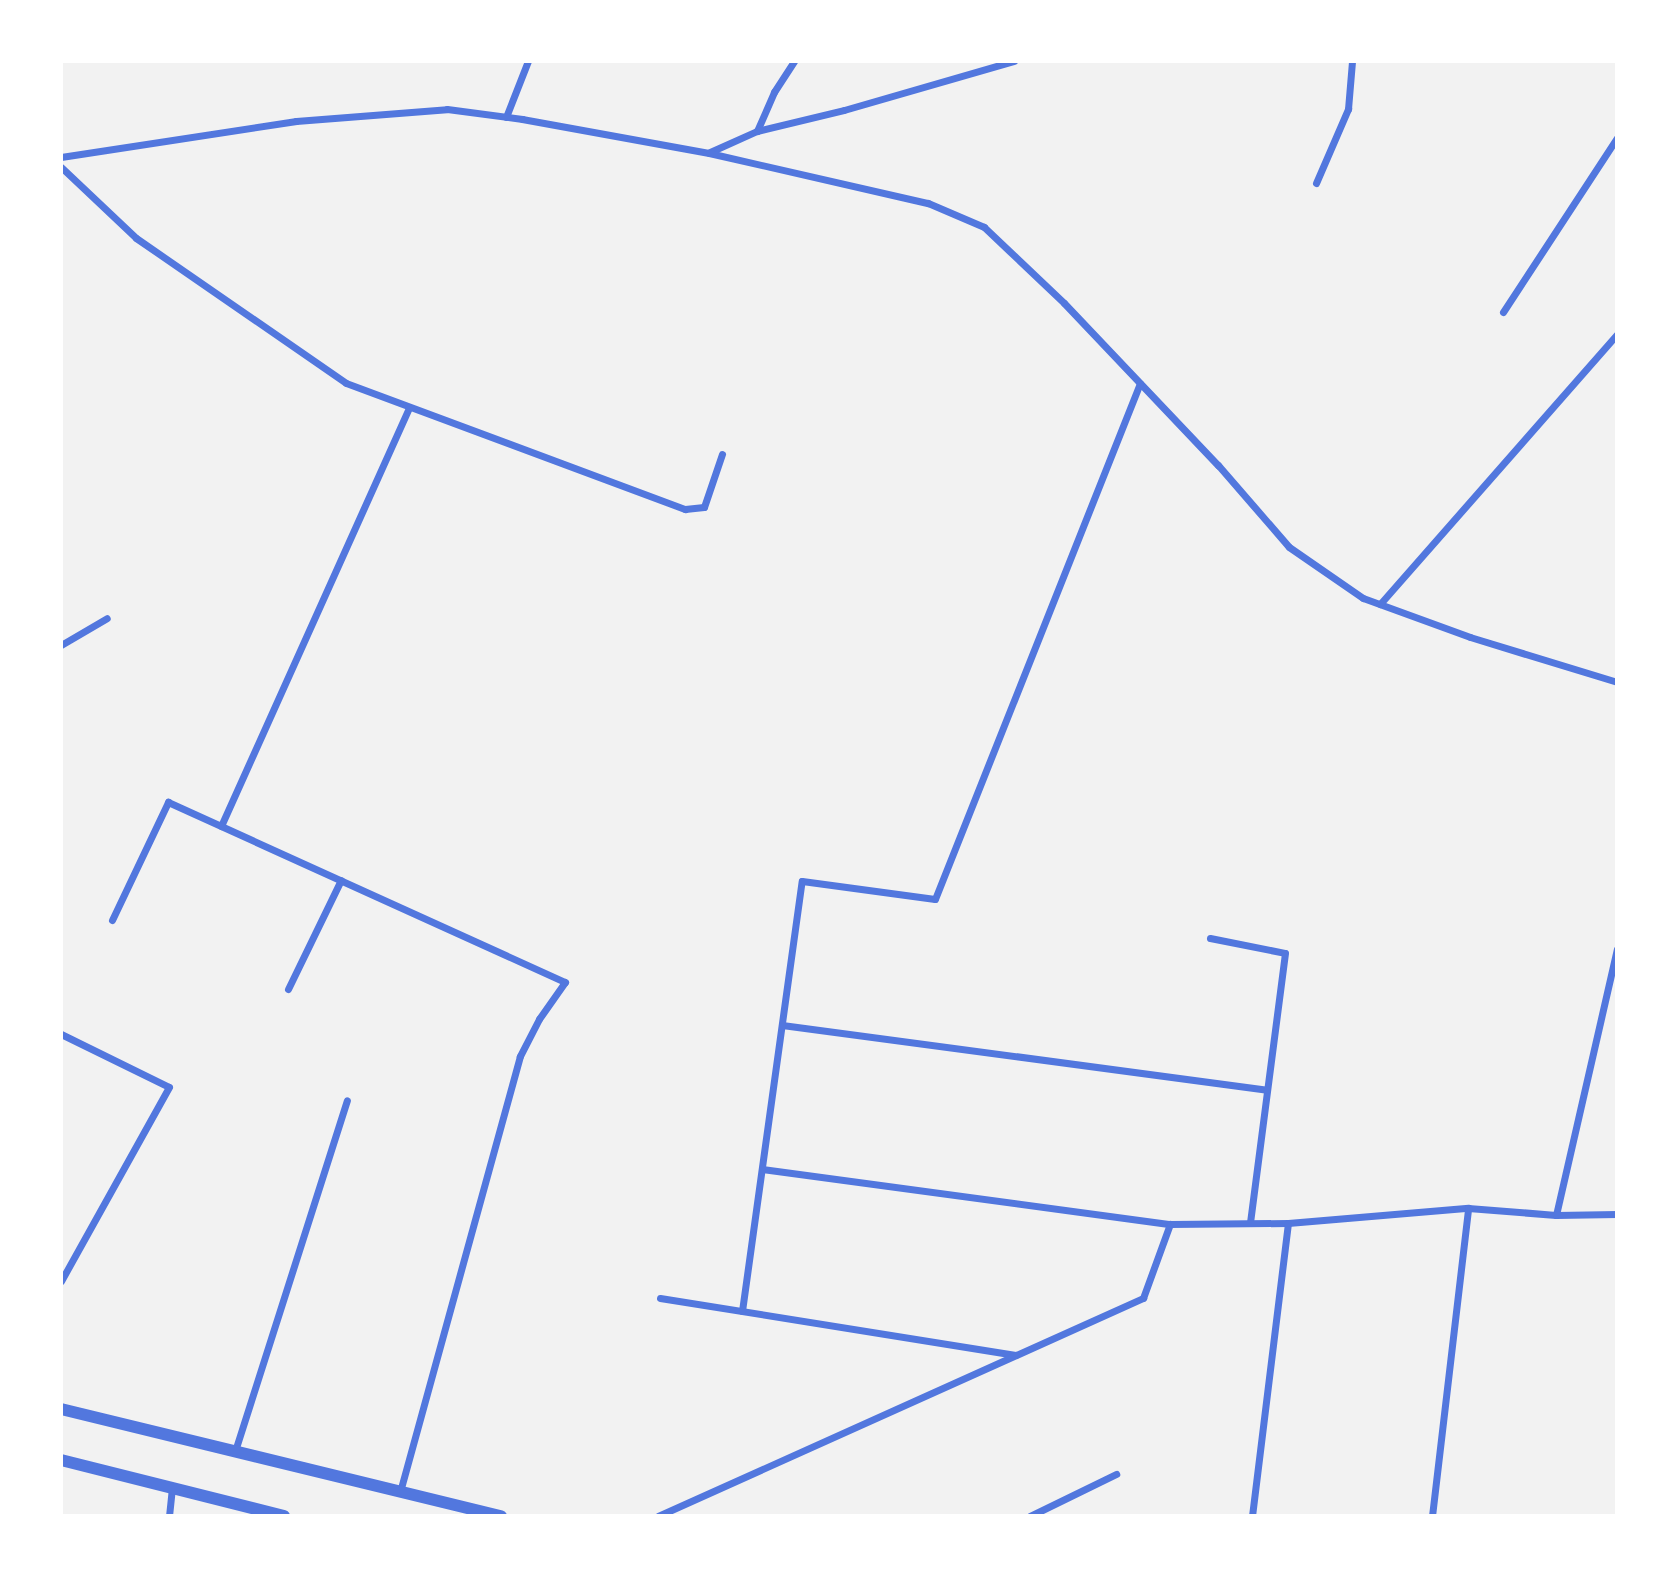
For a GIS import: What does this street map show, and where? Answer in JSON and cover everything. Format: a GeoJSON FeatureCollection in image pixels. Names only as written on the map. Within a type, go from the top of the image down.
{"type":"FeatureCollection","features":[{"type":"Feature","properties":{"kind":"street"},"geometry":{"type":"LineString","coordinates":[[506,117],[528,61]]}},
{"type":"Feature","properties":{"kind":"street"},"geometry":{"type":"LineString","coordinates":[[757,131],[774,92],[794,61]]}},
{"type":"Feature","properties":{"kind":"street"},"geometry":{"type":"LineString","coordinates":[[709,153],[757,131],[844,110],[1014,61]]}},
{"type":"Feature","properties":{"kind":"street"},"geometry":{"type":"LineString","coordinates":[[1316,183],[1348,109],[1352,61]]}},
{"type":"Feature","properties":{"kind":"street"},"geometry":{"type":"LineString","coordinates":[[61,157],[296,121],[447,109],[709,153],[929,204],[984,227],[1064,303],[1289,547],[1363,598],[1469,637],[1617,682]]}},
{"type":"Feature","properties":{"kind":"street"},"geometry":{"type":"LineString","coordinates":[[1503,312],[1617,138]]}},
{"type":"Feature","properties":{"kind":"street"},"geometry":{"type":"LineString","coordinates":[[61,167],[136,238],[346,383],[685,509],[704,507],[722,454]]}},
{"type":"Feature","properties":{"kind":"street"},"geometry":{"type":"LineString","coordinates":[[1380,604],[1617,334]]}},
{"type":"Feature","properties":{"kind":"street"},"geometry":{"type":"LineString","coordinates":[[742,1311],[802,881],[935,899],[1140,383]]}},
{"type":"Feature","properties":{"kind":"street"},"geometry":{"type":"LineString","coordinates":[[221,826],[409,407]]}},
{"type":"Feature","properties":{"kind":"street"},"geometry":{"type":"LineString","coordinates":[[61,645],[107,618]]}},
{"type":"Feature","properties":{"kind":"street"},"geometry":{"type":"LineString","coordinates":[[112,920],[168,802],[565,982],[539,1019],[520,1056],[400,1491]]}},
{"type":"Feature","properties":{"kind":"street"},"geometry":{"type":"LineString","coordinates":[[288,989],[341,880]]}},
{"type":"Feature","properties":{"kind":"street"},"geometry":{"type":"LineString","coordinates":[[1210,938],[1285,953],[1250,1223]]}},
{"type":"Feature","properties":{"kind":"street"},"geometry":{"type":"LineString","coordinates":[[1556,1215],[1617,949]]}},
{"type":"Feature","properties":{"kind":"street"},"geometry":{"type":"LineString","coordinates":[[782,1025],[1267,1090]]}},
{"type":"Feature","properties":{"kind":"street"},"geometry":{"type":"LineString","coordinates":[[61,1034],[169,1087],[61,1281]]}},
{"type":"Feature","properties":{"kind":"street"},"geometry":{"type":"LineString","coordinates":[[235,1451],[347,1100]]}},
{"type":"Feature","properties":{"kind":"street"},"geometry":{"type":"LineString","coordinates":[[762,1169],[1170,1224],[1288,1223],[1468,1208],[1556,1215],[1617,1214]]}},
{"type":"Feature","properties":{"kind":"street"},"geometry":{"type":"LineString","coordinates":[[1432,1516],[1468,1208]]}},
{"type":"Feature","properties":{"kind":"street"},"geometry":{"type":"LineString","coordinates":[[1252,1516],[1288,1223]]}},
{"type":"Feature","properties":{"kind":"street"},"geometry":{"type":"LineString","coordinates":[[658,1516],[1143,1298],[1170,1224]]}},
{"type":"Feature","properties":{"kind":"street"},"geometry":{"type":"LineString","coordinates":[[660,1298],[1016,1355]]}},
{"type":"Feature","properties":{"kind":"street"},"geometry":{"type":"LineString","coordinates":[[61,1409],[501,1516]]}},
{"type":"Feature","properties":{"kind":"street"},"geometry":{"type":"LineString","coordinates":[[61,1460],[284,1516]]}},
{"type":"Feature","properties":{"kind":"street"},"geometry":{"type":"LineString","coordinates":[[1030,1516],[1116,1474]]}},
{"type":"Feature","properties":{"kind":"street"},"geometry":{"type":"LineString","coordinates":[[169,1516],[172,1488]]}}]}
